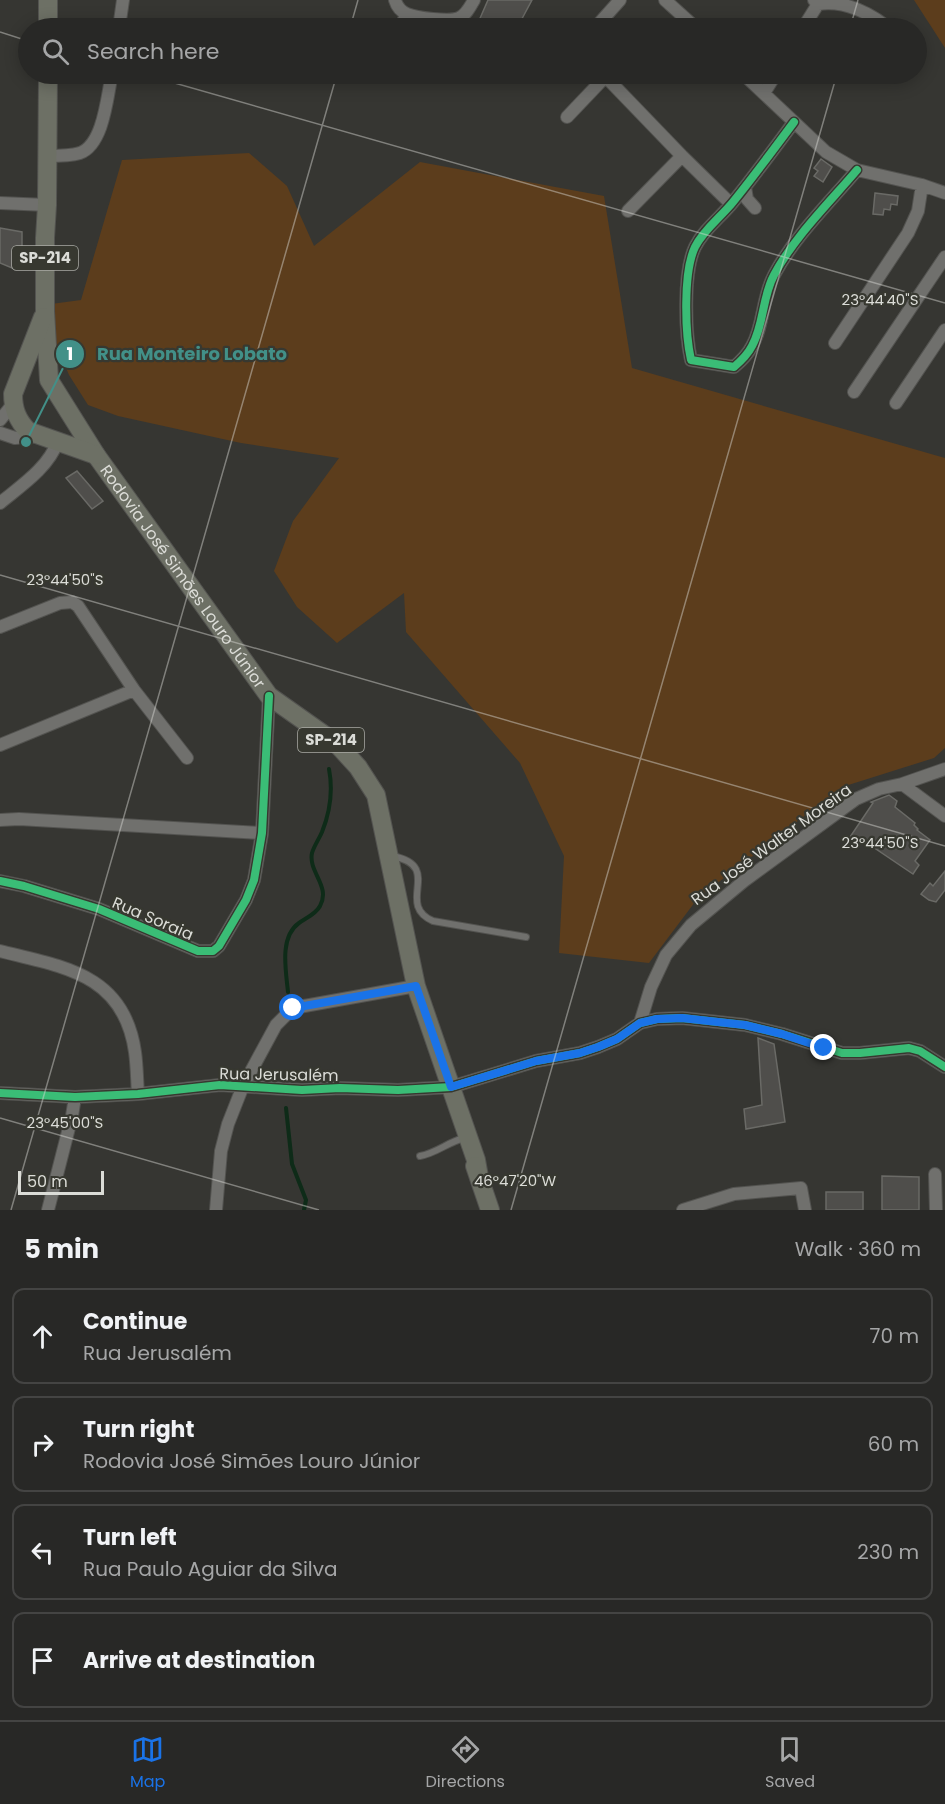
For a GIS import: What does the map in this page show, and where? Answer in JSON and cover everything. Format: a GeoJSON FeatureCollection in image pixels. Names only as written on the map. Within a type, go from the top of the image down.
{"type":"FeatureCollection","features":[{"type":"Feature","properties":{"kind":"main road"},"geometry":{"type":"LineString","coordinates":[[48,0],[48,18]]}},
{"type":"Feature","properties":{"kind":"main road","name":"Rodovia José Simões Louro Júnior"},"geometry":{"type":"LineString","coordinates":[[48,84],[45,311],[49,380],[96,455],[269,696],[337,744],[358,767],[376,795],[416,986],[476,1160],[479,1177]]}},
{"type":"Feature","properties":{"kind":"main road","name":"Rodovia José Simões Louro Júnior"},"geometry":{"type":"LineString","coordinates":[[45,311],[13,399],[21,424],[28,431],[39,436],[96,455]]}},
{"type":"Feature","properties":{"kind":"main road"},"geometry":{"type":"LineString","coordinates":[[13,399],[19,384],[25,378],[32,376],[49,380]]}},
{"type":"Feature","properties":{"kind":"main road"},"geometry":{"type":"LineString","coordinates":[[58,441],[70,416]]}},
{"type":"Feature","properties":{"kind":"main road","name":"Rodovia José Simões Louro Júnior"},"geometry":{"type":"LineString","coordinates":[[457,1107],[464,1138],[490,1210]]}},
{"type":"Feature","properties":{"kind":"street"},"geometry":{"type":"LineString","coordinates":[[120,18],[123,0]]}},
{"type":"Feature","properties":{"kind":"street"},"geometry":{"type":"LineString","coordinates":[[395,0],[400,10],[407,15],[419,18]]}},
{"type":"Feature","properties":{"kind":"street"},"geometry":{"type":"LineString","coordinates":[[460,18],[474,0]]}},
{"type":"Feature","properties":{"kind":"street"},"geometry":{"type":"LineString","coordinates":[[603,18],[620,0]]}},
{"type":"Feature","properties":{"kind":"street"},"geometry":{"type":"LineString","coordinates":[[666,0],[685,18]]}},
{"type":"Feature","properties":{"kind":"street"},"geometry":{"type":"LineString","coordinates":[[808,18],[816,2],[829,1],[852,5],[875,18]]}},
{"type":"Feature","properties":{"kind":"street"},"geometry":{"type":"LineString","coordinates":[[47,156],[78,153],[93,143],[100,127],[110,84]]}},
{"type":"Feature","properties":{"kind":"street"},"geometry":{"type":"LineString","coordinates":[[567,117],[597,84]]}},
{"type":"Feature","properties":{"kind":"street"},"geometry":{"type":"LineString","coordinates":[[614,84],[731,204]]}},
{"type":"Feature","properties":{"kind":"street"},"geometry":{"type":"LineString","coordinates":[[754,84],[826,152],[857,170],[922,185],[945,193]]}},
{"type":"Feature","properties":{"kind":"street"},"geometry":{"type":"LineString","coordinates":[[764,93],[770,84]]}},
{"type":"Feature","properties":{"kind":"street"},"geometry":{"type":"LineString","coordinates":[[794,122],[745,187],[702,235],[694,248],[688,265],[686,284],[688,343],[691,360],[734,367],[754,344],[772,278],[781,263],[791,247],[857,170]]}},
{"type":"Feature","properties":{"kind":"street"},"geometry":{"type":"LineString","coordinates":[[628,212],[682,156]]}},
{"type":"Feature","properties":{"kind":"street"},"geometry":{"type":"LineString","coordinates":[[835,343],[908,232],[918,211],[922,185]]}},
{"type":"Feature","properties":{"kind":"street"},"geometry":{"type":"LineString","coordinates":[[745,187],[747,199],[755,208]]}},
{"type":"Feature","properties":{"kind":"street"},"geometry":{"type":"LineString","coordinates":[[0,203],[47,205]]}},
{"type":"Feature","properties":{"kind":"street"},"geometry":{"type":"LineString","coordinates":[[854,392],[945,257]]}},
{"type":"Feature","properties":{"kind":"street"},"geometry":{"type":"LineString","coordinates":[[896,403],[945,330]]}},
{"type":"Feature","properties":{"kind":"street"},"geometry":{"type":"LineString","coordinates":[[0,420],[13,399]]}},
{"type":"Feature","properties":{"kind":"street"},"geometry":{"type":"LineString","coordinates":[[0,433],[15,438],[39,436]]}},
{"type":"Feature","properties":{"kind":"street"},"geometry":{"type":"LineString","coordinates":[[0,503],[39,471],[53,453],[58,441]]}},
{"type":"Feature","properties":{"kind":"street"},"geometry":{"type":"LineString","coordinates":[[0,627],[60,603],[72,602],[78,606],[134,690],[187,758]]}},
{"type":"Feature","properties":{"kind":"street"},"geometry":{"type":"LineString","coordinates":[[0,745],[134,690]]}},
{"type":"Feature","properties":{"kind":"street","name":"Rua Soraia"},"geometry":{"type":"LineString","coordinates":[[0,881],[99,909],[198,951],[213,951],[227,934],[254,880],[262,833],[269,696]]}},
{"type":"Feature","properties":{"kind":"street","name":"Rua José Walter Moreira"},"geometry":{"type":"LineString","coordinates":[[640,1023],[651,987],[666,955],[691,925],[744,881],[856,799],[879,789],[945,768]]}},
{"type":"Feature","properties":{"kind":"street"},"geometry":{"type":"LineString","coordinates":[[902,783],[945,816]]}},
{"type":"Feature","properties":{"kind":"street"},"geometry":{"type":"LineString","coordinates":[[0,820],[19,819],[262,833]]}},
{"type":"Feature","properties":{"kind":"street"},"geometry":{"type":"LineString","coordinates":[[0,951],[78,973],[95,982],[113,997],[130,1031],[135,1052],[138,1094]]}},
{"type":"Feature","properties":{"kind":"street","name":"Rua Jerusalém"},"geometry":{"type":"LineString","coordinates":[[243,1086],[276,1025],[293,1008],[416,986]]}},
{"type":"Feature","properties":{"kind":"street"},"geometry":{"type":"LineString","coordinates":[[640,1023],[657,1019],[682,1018],[745,1025],[842,1053],[909,1048],[920,1051],[945,1067]]}},
{"type":"Feature","properties":{"kind":"street","name":"Rua Jerusalém"},"geometry":{"type":"LineString","coordinates":[[0,1094],[75,1097],[138,1094],[220,1085],[302,1090],[340,1088],[398,1090],[451,1087],[516,1066],[598,1047],[617,1039],[640,1023]]}},
{"type":"Feature","properties":{"kind":"street"},"geometry":{"type":"LineString","coordinates":[[216,1210],[221,1151],[228,1124],[243,1086]]}},
{"type":"Feature","properties":{"kind":"street"},"geometry":{"type":"LineString","coordinates":[[48,1210],[75,1097]]}},
{"type":"Feature","properties":{"kind":"street"},"geometry":{"type":"LineString","coordinates":[[935,1174],[936,1210]]}},
{"type":"Feature","properties":{"kind":"street"},"geometry":{"type":"LineString","coordinates":[[683,1210],[734,1194],[801,1188],[805,1210]]}},
{"type":"Feature","properties":{"kind":"lane"},"geometry":{"type":"LineString","coordinates":[[388,855],[405,858],[413,863],[418,873],[417,908],[423,917],[433,921],[526,937]]}},
{"type":"Feature","properties":{"kind":"lane"},"geometry":{"type":"LineString","coordinates":[[420,1156],[432,1154],[453,1140],[464,1138]]}},
{"type":"Feature","properties":{"kind":"shaded area"},"geometry":{"type":"Polygon","coordinates":[[[914,0],[945,0],[945,48],[927,18],[914,0]]]}},
{"type":"Feature","properties":{"kind":"shaded area"},"geometry":{"type":"Polygon","coordinates":[[[249,153],[287,186],[314,246],[420,162],[604,196],[632,368],[945,458],[945,748],[934,758],[842,787],[698,898],[649,963],[559,953],[564,856],[520,763],[406,632],[404,593],[337,643],[297,607],[274,571],[293,521],[339,458],[241,443],[118,416],[88,405],[69,375],[52,335],[51,304],[81,300],[122,160],[249,153]]]}},
{"type":"Feature","properties":{"kind":"building"},"geometry":{"type":"Polygon","coordinates":[[[488,0],[532,0],[522,18],[480,18],[488,0]]]}},
{"type":"Feature","properties":{"kind":"building"},"geometry":{"type":"Polygon","coordinates":[[[821,159],[832,167],[823,182],[814,176],[818,171],[814,168],[821,159]]]}},
{"type":"Feature","properties":{"kind":"building"},"geometry":{"type":"Polygon","coordinates":[[[875,193],[898,196],[897,205],[891,204],[890,210],[884,209],[883,215],[873,214],[875,193]]]}},
{"type":"Feature","properties":{"kind":"building"},"geometry":{"type":"Polygon","coordinates":[[[0,228],[22,232],[22,248],[20,247],[12,268],[0,263],[0,228]]]}},
{"type":"Feature","properties":{"kind":"building"},"geometry":{"type":"Polygon","coordinates":[[[77,471],[103,501],[92,509],[66,478],[77,471]]]}},
{"type":"Feature","properties":{"kind":"building"},"geometry":{"type":"Polygon","coordinates":[[[889,795],[897,801],[895,807],[915,823],[917,830],[930,840],[915,861],[919,865],[913,874],[861,839],[858,842],[850,837],[873,803],[871,802],[889,795]]]}},
{"type":"Feature","properties":{"kind":"building"},"geometry":{"type":"Polygon","coordinates":[[[945,871],[945,890],[936,902],[921,894],[930,883],[933,886],[945,871]]]}},
{"type":"Feature","properties":{"kind":"building"},"geometry":{"type":"Polygon","coordinates":[[[758,1038],[774,1044],[785,1122],[746,1129],[744,1109],[762,1105],[758,1038]]]}},
{"type":"Feature","properties":{"kind":"building"},"geometry":{"type":"Polygon","coordinates":[[[882,1176],[919,1177],[919,1210],[882,1210],[882,1176]]]}},
{"type":"Feature","properties":{"kind":"building"},"geometry":{"type":"Polygon","coordinates":[[[826,1192],[863,1192],[863,1210],[826,1210],[826,1192]]]}},
{"type":"Feature","properties":{"kind":"waterway"},"geometry":{"type":"LineString","coordinates":[[288,992],[285,955],[289,937],[299,923],[316,911],[323,899],[321,885],[313,866],[312,853],[329,809],[331,793],[329,769]]}},
{"type":"Feature","properties":{"kind":"waterway"},"geometry":{"type":"LineString","coordinates":[[286,1108],[292,1164],[306,1200],[304,1210]]}},
{"type":"Feature","properties":{"kind":"cycle path"},"geometry":{"type":"LineString","coordinates":[[794,122],[741,192],[703,234],[695,247],[688,271],[686,303],[691,360],[734,367],[744,357],[756,338],[767,292],[782,261],[791,247],[857,170]]}},
{"type":"Feature","properties":{"kind":"cycle path"},"geometry":{"type":"LineString","coordinates":[[0,881],[99,909],[198,951],[213,951],[219,946],[246,900],[254,880],[262,833],[269,696]]}},
{"type":"Feature","properties":{"kind":"cycle path"},"geometry":{"type":"LineString","coordinates":[[0,1093],[75,1097],[138,1094],[220,1085],[302,1090],[340,1088],[398,1090],[451,1087],[536,1061],[580,1053],[598,1047],[617,1039],[640,1023],[657,1019],[682,1018],[745,1025],[842,1053],[909,1048],[920,1051],[945,1067]]}},
{"type":"Feature","properties":{"kind":"place","name":"Rua Monteiro Lobato"},"geometry":{"type":"Point","coordinates":[26,442]}},
{"type":"Feature","properties":{"kind":"route"},"geometry":{"type":"LineString","coordinates":[[293,1008],[416,986],[451,1087],[505,1069],[580,1053],[617,1039],[640,1023],[657,1019],[682,1018],[745,1025],[824,1048]]}}]}
